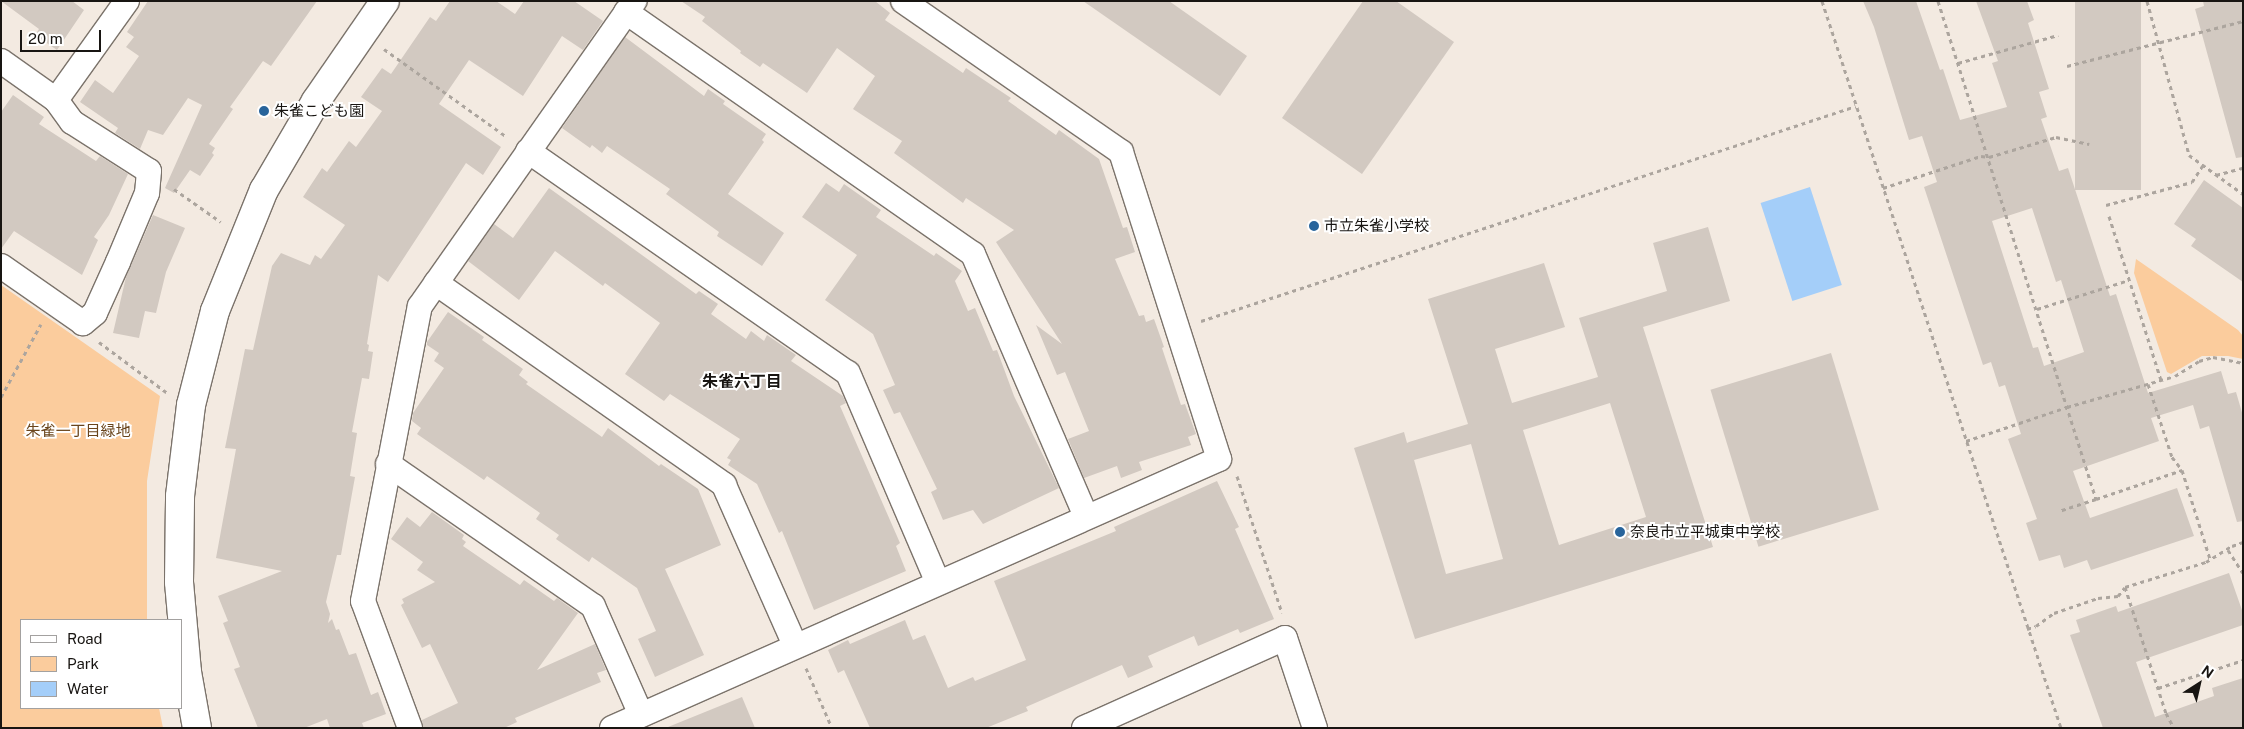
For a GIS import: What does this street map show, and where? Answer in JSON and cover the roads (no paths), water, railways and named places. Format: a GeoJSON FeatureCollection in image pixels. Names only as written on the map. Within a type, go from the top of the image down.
{"type":"FeatureCollection","features":[{"type":"Feature","properties":{"kind":"street"},"geometry":{"type":"LineString","coordinates":[[56,100],[127,1]]}},
{"type":"Feature","properties":{"kind":"street"},"geometry":{"type":"LineString","coordinates":[[197,728],[187,672],[178,543],[180,496],[191,405],[213,320],[244,236],[264,190],[316,101],[386,1]]}},
{"type":"Feature","properties":{"kind":"street"},"geometry":{"type":"LineString","coordinates":[[612,728],[795,645],[1219,459],[1121,152],[903,1]]}},
{"type":"Feature","properties":{"kind":"street"},"geometry":{"type":"LineString","coordinates":[[410,728],[363,601],[420,306],[630,7],[974,254],[1086,518]]}},
{"type":"Feature","properties":{"kind":"street"},"geometry":{"type":"LineString","coordinates":[[1,61],[56,100],[72,122],[148,171],[147,193],[118,262],[94,313],[83,323],[1,266]]}},
{"type":"Feature","properties":{"kind":"street"},"geometry":{"type":"LineString","coordinates":[[528,151],[848,374],[938,583]]}},
{"type":"Feature","properties":{"kind":"street"},"geometry":{"type":"LineString","coordinates":[[436,283],[724,485],[795,645]]}},
{"type":"Feature","properties":{"kind":"street"},"geometry":{"type":"LineString","coordinates":[[388,464],[592,606],[641,715]]}},
{"type":"Feature","properties":{"kind":"street"},"geometry":{"type":"LineString","coordinates":[[1084,728],[1124,719],[1285,638],[1315,728]]}},
{"type":"Feature","properties":{"kind":"water"},"geometry":{"type":"Polygon","coordinates":[[[1810,187],[1842,285],[1792,301],[1761,203],[1810,187]]]}},
{"type":"Feature","properties":{"kind":"place","name":"朱雀こども園"},"geometry":{"type":"Point","coordinates":[264,111]}},
{"type":"Feature","properties":{"kind":"place","name":"市立朱雀小学校"},"geometry":{"type":"Point","coordinates":[1314,226]}},
{"type":"Feature","properties":{"kind":"place","name":"奈良市立平城東中学校"},"geometry":{"type":"Point","coordinates":[1620,532]}},
{"type":"Feature","properties":{"kind":"district","name":"朱雀六丁目"},"geometry":{"type":"Point","coordinates":[742,382]}},
{"type":"Feature","properties":{"kind":"park label","name":"朱雀一丁目緑地"},"geometry":{"type":"Point","coordinates":[78,431]}}]}
